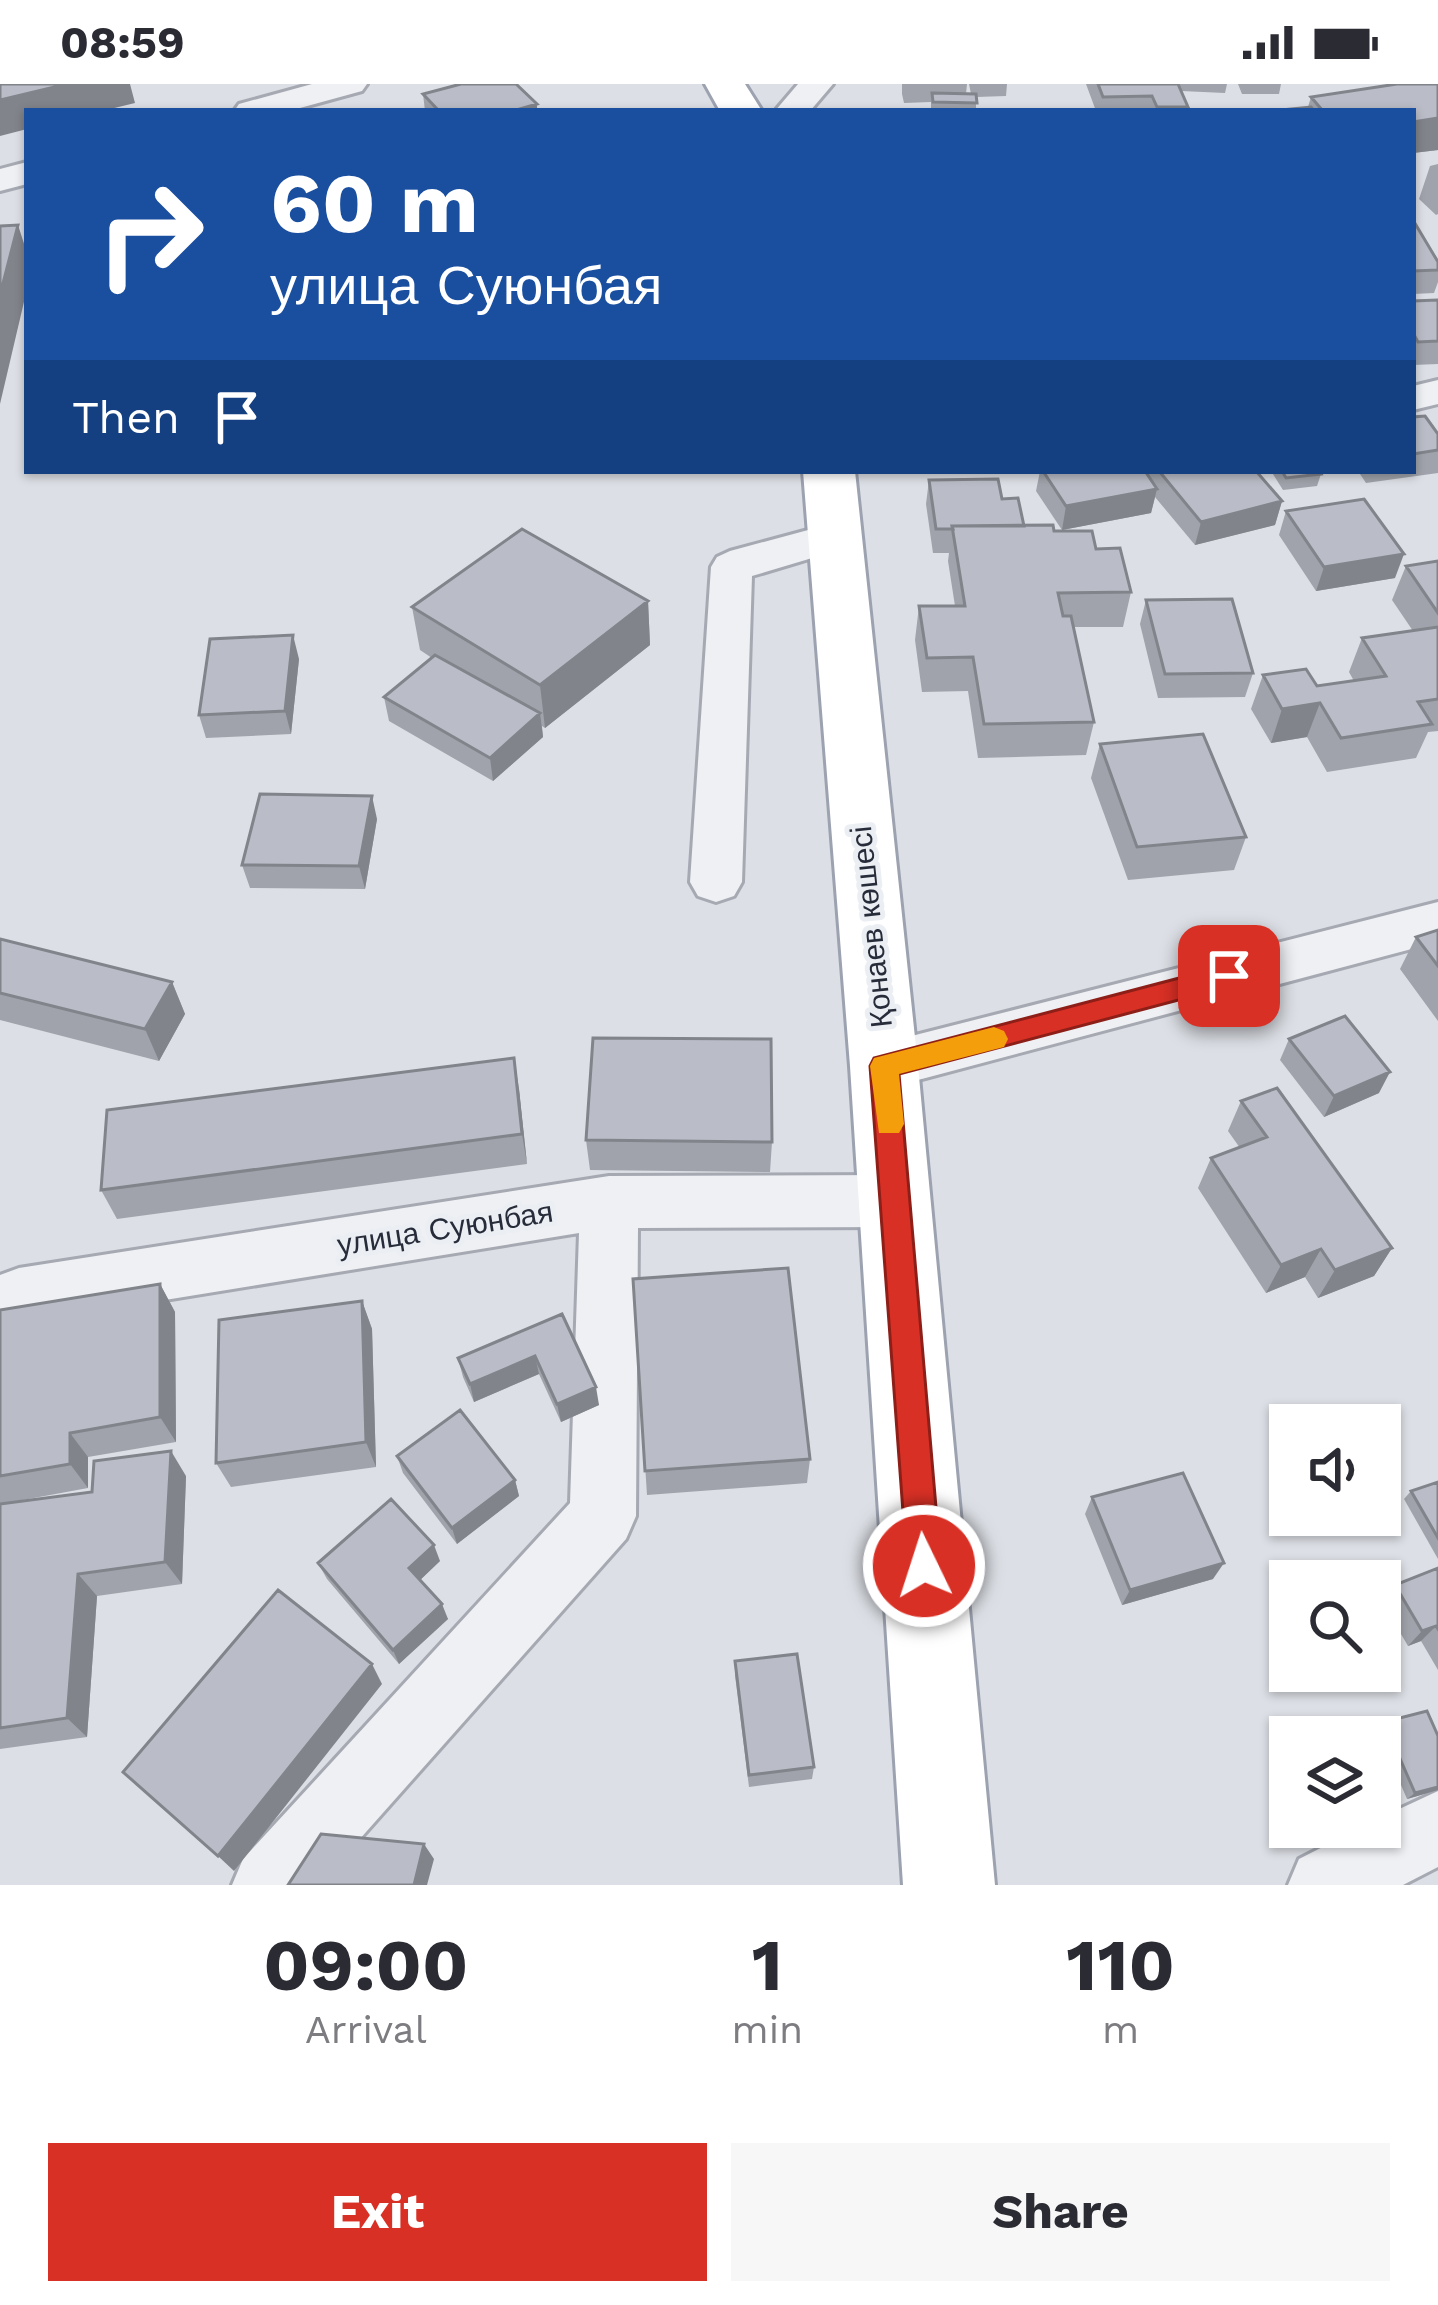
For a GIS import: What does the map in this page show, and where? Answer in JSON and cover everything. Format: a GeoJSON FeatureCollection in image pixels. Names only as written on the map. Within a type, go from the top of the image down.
{"type":"FeatureCollection","features":[{"type":"Feature","properties":{"kind":"main road","name":"Қонаев көшесі"},"geometry":{"type":"LineString","coordinates":[[833,488],[949,1885]]}},
{"type":"Feature","properties":{"kind":"street"},"geometry":{"type":"LineString","coordinates":[[262,108],[350,84]]}},
{"type":"Feature","properties":{"kind":"street"},"geometry":{"type":"LineString","coordinates":[[795,108],[816,84]]}},
{"type":"Feature","properties":{"kind":"street"},"geometry":{"type":"LineString","coordinates":[[716,882],[730,576],[734,567],[833,488]]}},
{"type":"Feature","properties":{"kind":"street"},"geometry":{"type":"LineString","coordinates":[[884,1066],[1438,922]]}},
{"type":"Feature","properties":{"kind":"street","name":"улица Суюнбая"},"geometry":{"type":"LineString","coordinates":[[0,1304],[19,1296],[610,1202],[895,1201]]}},
{"type":"Feature","properties":{"kind":"street"},"geometry":{"type":"LineString","coordinates":[[269,1885],[603,1516],[610,1202]]}},
{"type":"Feature","properties":{"kind":"street"},"geometry":{"type":"LineString","coordinates":[[1325,1885],[1438,1828]]}},
{"type":"Feature","properties":{"kind":"building"},"geometry":{"type":"Polygon","coordinates":[[[0,84],[67,84],[0,100],[0,84]]]}},
{"type":"Feature","properties":{"kind":"building"},"geometry":{"type":"Polygon","coordinates":[[[461,84],[516,84],[537,104],[436,108],[423,94],[461,84]]]}},
{"type":"Feature","properties":{"kind":"building"},"geometry":{"type":"Polygon","coordinates":[[[1098,84],[1178,84],[1188,107],[1157,107],[1152,96],[1103,97],[1098,84]]]}},
{"type":"Feature","properties":{"kind":"building"},"geometry":{"type":"Polygon","coordinates":[[[1397,84],[1438,84],[1438,118],[1416,122],[1416,108],[1320,108],[1311,97],[1397,84]]]}},
{"type":"Feature","properties":{"kind":"building"},"geometry":{"type":"Polygon","coordinates":[[[932,93],[976,94],[977,103],[933,102],[932,93]]]}},
{"type":"Feature","properties":{"kind":"building"},"geometry":{"type":"Polygon","coordinates":[[[18,225],[0,295],[0,226],[18,225]]]}},
{"type":"Feature","properties":{"kind":"building"},"geometry":{"type":"Polygon","coordinates":[[[1416,225],[1438,262],[1438,270],[1416,271],[1416,225]]]}},
{"type":"Feature","properties":{"kind":"building"},"geometry":{"type":"Polygon","coordinates":[[[1438,300],[1438,341],[1416,338],[1416,301],[1438,300]]]}},
{"type":"Feature","properties":{"kind":"building"},"geometry":{"type":"Polygon","coordinates":[[[1425,416],[1438,434],[1438,450],[1416,454],[1416,417],[1425,416]]]}},
{"type":"Feature","properties":{"kind":"building"},"geometry":{"type":"Polygon","coordinates":[[[1045,474],[1147,474],[1157,489],[1066,506],[1045,474]]]}},
{"type":"Feature","properties":{"kind":"building"},"geometry":{"type":"Polygon","coordinates":[[[1161,474],[1259,474],[1282,501],[1201,522],[1161,474]]]}},
{"type":"Feature","properties":{"kind":"building"},"geometry":{"type":"Polygon","coordinates":[[[998,479],[1002,499],[1018,498],[1024,526],[936,529],[929,480],[998,479]]]}},
{"type":"Feature","properties":{"kind":"building"},"geometry":{"type":"Polygon","coordinates":[[[1364,499],[1404,554],[1324,567],[1286,511],[1364,499]]]}},
{"type":"Feature","properties":{"kind":"building"},"geometry":{"type":"Polygon","coordinates":[[[1053,525],[1054,531],[1092,531],[1096,549],[1120,548],[1131,592],[1058,593],[1063,616],[1071,616],[1094,722],[984,724],[973,657],[927,658],[919,606],[965,606],[952,526],[1053,525]]]}},
{"type":"Feature","properties":{"kind":"building"},"geometry":{"type":"Polygon","coordinates":[[[522,529],[648,601],[540,685],[412,607],[522,529]]]}},
{"type":"Feature","properties":{"kind":"building"},"geometry":{"type":"Polygon","coordinates":[[[1438,561],[1438,613],[1406,566],[1438,561]]]}},
{"type":"Feature","properties":{"kind":"building"},"geometry":{"type":"Polygon","coordinates":[[[1232,599],[1253,673],[1165,674],[1146,600],[1232,599]]]}},
{"type":"Feature","properties":{"kind":"building"},"geometry":{"type":"Polygon","coordinates":[[[1438,627],[1438,699],[1418,702],[1432,724],[1341,738],[1320,703],[1282,709],[1263,675],[1306,669],[1317,686],[1386,676],[1362,638],[1438,627]]]}},
{"type":"Feature","properties":{"kind":"building"},"geometry":{"type":"Polygon","coordinates":[[[293,635],[285,711],[199,715],[210,639],[293,635]]]}},
{"type":"Feature","properties":{"kind":"building"},"geometry":{"type":"Polygon","coordinates":[[[435,655],[540,713],[490,758],[384,697],[435,655]]]}},
{"type":"Feature","properties":{"kind":"building"},"geometry":{"type":"Polygon","coordinates":[[[1203,734],[1246,837],[1137,847],[1100,744],[1203,734]]]}},
{"type":"Feature","properties":{"kind":"building"},"geometry":{"type":"Polygon","coordinates":[[[260,794],[372,796],[359,866],[242,865],[260,794]]]}},
{"type":"Feature","properties":{"kind":"building"},"geometry":{"type":"Polygon","coordinates":[[[1438,930],[1438,966],[1416,937],[1438,930]]]}},
{"type":"Feature","properties":{"kind":"building"},"geometry":{"type":"Polygon","coordinates":[[[0,939],[172,982],[145,1029],[0,993],[0,939]]]}},
{"type":"Feature","properties":{"kind":"building"},"geometry":{"type":"Polygon","coordinates":[[[1345,1016],[1390,1072],[1334,1096],[1289,1039],[1345,1016]]]}},
{"type":"Feature","properties":{"kind":"building"},"geometry":{"type":"Polygon","coordinates":[[[593,1038],[771,1039],[772,1142],[586,1140],[593,1038]]]}},
{"type":"Feature","properties":{"kind":"building"},"geometry":{"type":"Polygon","coordinates":[[[514,1058],[522,1134],[101,1190],[107,1110],[514,1058]]]}},
{"type":"Feature","properties":{"kind":"building"},"geometry":{"type":"Polygon","coordinates":[[[1277,1088],[1392,1248],[1335,1270],[1321,1249],[1281,1265],[1211,1158],[1267,1137],[1241,1101],[1277,1088]]]}},
{"type":"Feature","properties":{"kind":"building"},"geometry":{"type":"Polygon","coordinates":[[[788,1268],[810,1459],[645,1471],[633,1279],[788,1268]]]}},
{"type":"Feature","properties":{"kind":"building"},"geometry":{"type":"Polygon","coordinates":[[[160,1284],[160,1417],[70,1433],[70,1464],[0,1476],[0,1310],[160,1284]]]}},
{"type":"Feature","properties":{"kind":"building"},"geometry":{"type":"Polygon","coordinates":[[[362,1301],[366,1442],[216,1463],[219,1320],[362,1301]]]}},
{"type":"Feature","properties":{"kind":"building"},"geometry":{"type":"Polygon","coordinates":[[[562,1314],[596,1387],[557,1404],[535,1356],[470,1384],[458,1358],[562,1314]]]}},
{"type":"Feature","properties":{"kind":"building"},"geometry":{"type":"Polygon","coordinates":[[[460,1410],[515,1480],[452,1528],[397,1456],[460,1410]]]}},
{"type":"Feature","properties":{"kind":"building"},"geometry":{"type":"Polygon","coordinates":[[[171,1451],[165,1562],[78,1574],[67,1718],[0,1728],[0,1504],[92,1492],[94,1461],[171,1451]]]}},
{"type":"Feature","properties":{"kind":"building"},"geometry":{"type":"Polygon","coordinates":[[[1183,1473],[1224,1563],[1130,1590],[1092,1497],[1183,1473]]]}},
{"type":"Feature","properties":{"kind":"building"},"geometry":{"type":"Polygon","coordinates":[[[1438,1482],[1438,1538],[1411,1491],[1438,1482]]]}},
{"type":"Feature","properties":{"kind":"building"},"geometry":{"type":"Polygon","coordinates":[[[391,1499],[434,1545],[409,1568],[442,1604],[393,1650],[318,1563],[391,1499]]]}},
{"type":"Feature","properties":{"kind":"building"},"geometry":{"type":"Polygon","coordinates":[[[1438,1568],[1438,1629],[1422,1631],[1401,1595],[1401,1583],[1438,1568]]]}},
{"type":"Feature","properties":{"kind":"building"},"geometry":{"type":"Polygon","coordinates":[[[278,1590],[372,1664],[218,1856],[123,1772],[278,1590]]]}},
{"type":"Feature","properties":{"kind":"building"},"geometry":{"type":"Polygon","coordinates":[[[797,1654],[814,1767],[749,1775],[735,1661],[797,1654]]]}},
{"type":"Feature","properties":{"kind":"building"},"geometry":{"type":"Polygon","coordinates":[[[1427,1711],[1438,1736],[1438,1787],[1415,1793],[1401,1761],[1401,1718],[1427,1711]]]}},
{"type":"Feature","properties":{"kind":"building"},"geometry":{"type":"Polygon","coordinates":[[[321,1834],[424,1844],[414,1885],[288,1885],[321,1834]]]}},
{"type":"Feature","properties":{"kind":"slow traffic"},"geometry":{"type":"LineString","coordinates":[[889,1124],[884,1066],[994,1039]]}},
{"type":"Feature","properties":{"kind":"route"},"geometry":{"type":"LineString","coordinates":[[924,1566],[884,1066],[1229,976]]}}]}
